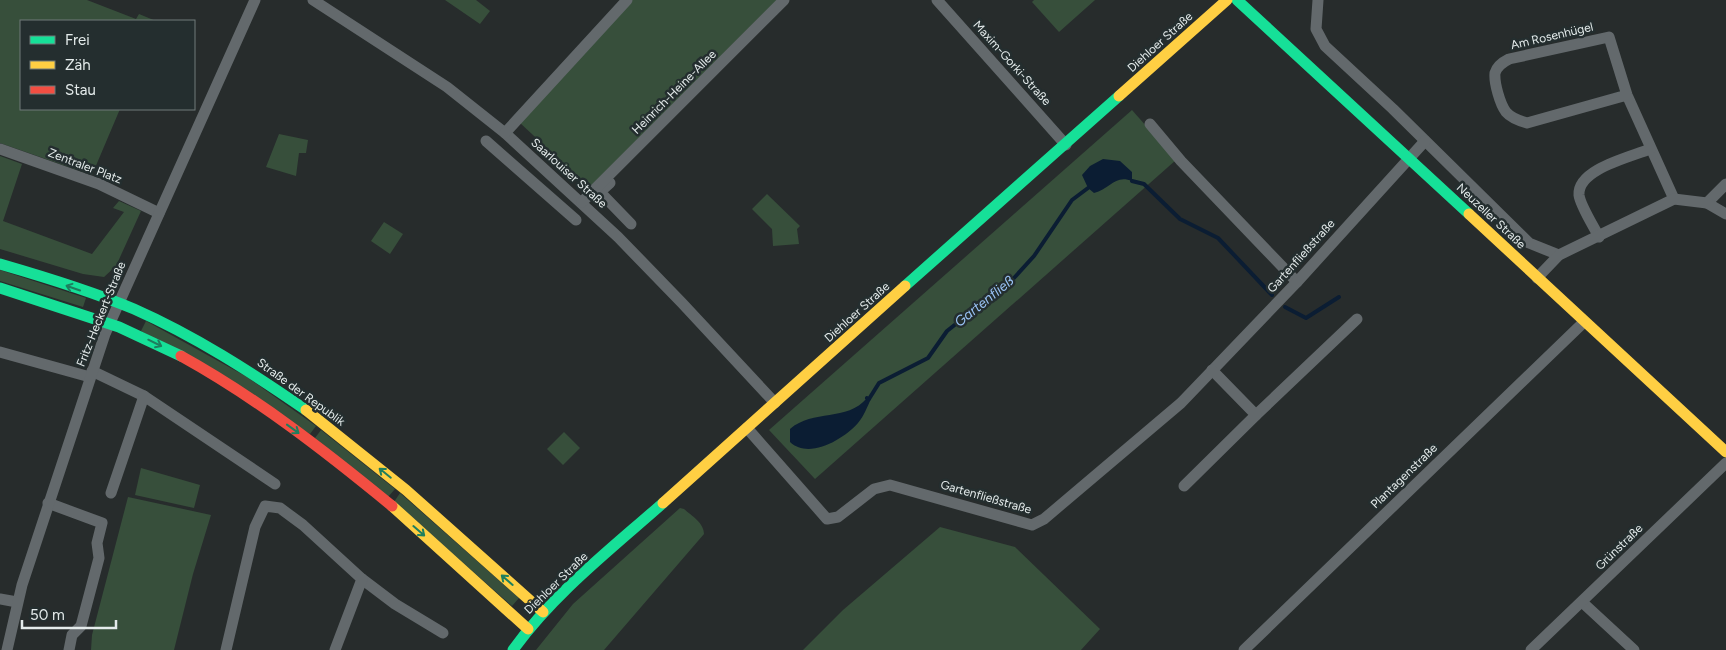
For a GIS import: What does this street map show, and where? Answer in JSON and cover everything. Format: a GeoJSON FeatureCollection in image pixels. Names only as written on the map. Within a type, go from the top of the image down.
{"type":"FeatureCollection","features":[{"type":"Feature","properties":{"kind":"street","name":"Fritz-Heckert-Straße"},"geometry":{"type":"LineString","coordinates":[[6,650],[17,602],[91,374],[119,303],[255,0]]}},
{"type":"Feature","properties":{"kind":"street","name":"Saarlouiser Straße"},"geometry":{"type":"LineString","coordinates":[[313,0],[448,87],[505,133],[582,202],[682,302],[775,403]]}},
{"type":"Feature","properties":{"kind":"street"},"geometry":{"type":"LineString","coordinates":[[505,133],[627,0]]}},
{"type":"Feature","properties":{"kind":"street","name":"Heinrich-Heine-Allee"},"geometry":{"type":"LineString","coordinates":[[582,202],[784,0]]}},
{"type":"Feature","properties":{"kind":"street","name":"Maxim-Gorki-Straße"},"geometry":{"type":"LineString","coordinates":[[937,0],[1066,145]]}},
{"type":"Feature","properties":{"kind":"street","name":"Diehloer Straße"},"geometry":{"type":"LineString","coordinates":[[513,650],[528,629],[544,612],[747,428],[1227,0]]}},
{"type":"Feature","properties":{"kind":"street","name":"Neuzeller Straße"},"geometry":{"type":"LineString","coordinates":[[1237,0],[1726,452]]}},
{"type":"Feature","properties":{"kind":"street"},"geometry":{"type":"LineString","coordinates":[[1318,0],[1316,29],[1325,46],[1529,243],[1558,255]]}},
{"type":"Feature","properties":{"kind":"street","name":"Am Rosenhügel"},"geometry":{"type":"LineString","coordinates":[[1628,95],[1527,123],[1517,120],[1506,111],[1497,87],[1495,73],[1501,64],[1509,60],[1609,37],[1628,95],[1650,149],[1674,199]]}},
{"type":"Feature","properties":{"kind":"street"},"geometry":{"type":"LineString","coordinates":[[1150,124],[1182,161],[1297,282]]}},
{"type":"Feature","properties":{"kind":"street"},"geometry":{"type":"LineString","coordinates":[[486,140],[576,220]]}},
{"type":"Feature","properties":{"kind":"street"},"geometry":{"type":"LineString","coordinates":[[1409,158],[1425,141]]}},
{"type":"Feature","properties":{"kind":"street","name":"Zentraler Platz"},"geometry":{"type":"LineString","coordinates":[[0,149],[99,184],[159,213]]}},
{"type":"Feature","properties":{"kind":"street"},"geometry":{"type":"LineString","coordinates":[[1599,237],[1579,196],[1581,183],[1591,172],[1650,149]]}},
{"type":"Feature","properties":{"kind":"street","name":"Gartenfließstraße"},"geometry":{"type":"LineString","coordinates":[[747,428],[827,519],[838,517],[874,489],[890,484],[1032,524],[1044,519],[1181,403],[1297,282],[1409,158]]}},
{"type":"Feature","properties":{"kind":"street"},"geometry":{"type":"LineString","coordinates":[[615,170],[619,174],[600,192],[631,224]]}},
{"type":"Feature","properties":{"kind":"street"},"geometry":{"type":"LineString","coordinates":[[1707,203],[1726,184]]}},
{"type":"Feature","properties":{"kind":"street"},"geometry":{"type":"LineString","coordinates":[[1537,278],[1558,255],[1599,237],[1674,199],[1707,203],[1726,214]]}},
{"type":"Feature","properties":{"kind":"street","name":"Straße der Republik"},"geometry":{"type":"LineString","coordinates":[[0,264],[119,303],[153,318],[217,352],[323,423],[402,487],[544,612]]}},
{"type":"Feature","properties":{"kind":"street"},"geometry":{"type":"LineString","coordinates":[[0,288],[111,323],[156,343],[200,366],[253,400],[308,440],[391,507],[528,629]]}},
{"type":"Feature","properties":{"kind":"street"},"geometry":{"type":"LineString","coordinates":[[1184,486],[1357,319]]}},
{"type":"Feature","properties":{"kind":"street","name":"Plantagenstraße"},"geometry":{"type":"LineString","coordinates":[[1244,650],[1584,322]]}},
{"type":"Feature","properties":{"kind":"street"},"geometry":{"type":"LineString","coordinates":[[0,352],[91,374],[144,396],[275,484]]}},
{"type":"Feature","properties":{"kind":"street"},"geometry":{"type":"LineString","coordinates":[[1212,370],[1256,415]]}},
{"type":"Feature","properties":{"kind":"street"},"geometry":{"type":"LineString","coordinates":[[111,493],[144,396]]}},
{"type":"Feature","properties":{"kind":"street","name":"Grünstraße"},"geometry":{"type":"LineString","coordinates":[[1531,650],[1726,464]]}},
{"type":"Feature","properties":{"kind":"street"},"geometry":{"type":"LineString","coordinates":[[48,503],[102,523],[97,543],[100,558],[81,626],[72,635],[69,650]]}},
{"type":"Feature","properties":{"kind":"street"},"geometry":{"type":"LineString","coordinates":[[226,650],[255,527],[265,506],[280,508],[395,604],[443,633]]}},
{"type":"Feature","properties":{"kind":"street"},"geometry":{"type":"LineString","coordinates":[[335,650],[362,578]]}},
{"type":"Feature","properties":{"kind":"street"},"geometry":{"type":"LineString","coordinates":[[0,599],[17,602]]}},
{"type":"Feature","properties":{"kind":"street"},"geometry":{"type":"LineString","coordinates":[[1582,602],[1634,650]]}},
{"type":"Feature","properties":{"kind":"green space"},"geometry":{"type":"Polygon","coordinates":[[[0,0],[87,0],[136,19],[139,14],[154,20],[20,20],[20,110],[120,110],[92,175],[0,143],[0,0]]]}},
{"type":"Feature","properties":{"kind":"green space"},"geometry":{"type":"Polygon","coordinates":[[[445,0],[476,0],[490,11],[480,24],[445,0]]]}},
{"type":"Feature","properties":{"kind":"green space"},"geometry":{"type":"Polygon","coordinates":[[[632,0],[779,0],[590,188],[519,122],[632,0]]]}},
{"type":"Feature","properties":{"kind":"green space"},"geometry":{"type":"Polygon","coordinates":[[[1034,0],[1095,0],[1059,32],[1032,2],[1034,0]]]}},
{"type":"Feature","properties":{"kind":"green space"},"geometry":{"type":"Polygon","coordinates":[[[1132,110],[1176,160],[815,479],[769,430],[1132,110]]]}},
{"type":"Feature","properties":{"kind":"green space"},"geometry":{"type":"Polygon","coordinates":[[[279,134],[308,140],[306,153],[299,153],[296,176],[266,167],[279,134]]]}},
{"type":"Feature","properties":{"kind":"green space"},"geometry":{"type":"Polygon","coordinates":[[[0,156],[22,164],[3,221],[92,254],[124,212],[113,208],[119,201],[141,211],[116,266],[104,277],[83,274],[0,249],[0,156]]]}},
{"type":"Feature","properties":{"kind":"green space"},"geometry":{"type":"Polygon","coordinates":[[[767,194],[800,226],[797,229],[799,244],[773,246],[772,229],[752,209],[767,194]]]}},
{"type":"Feature","properties":{"kind":"green space"},"geometry":{"type":"Polygon","coordinates":[[[384,222],[403,234],[390,254],[371,241],[384,222]]]}},
{"type":"Feature","properties":{"kind":"green space"},"geometry":{"type":"Polygon","coordinates":[[[0,270],[86,298],[83,307],[0,281],[0,270]]]}},
{"type":"Feature","properties":{"kind":"green space"},"geometry":{"type":"Polygon","coordinates":[[[146,321],[247,377],[316,426],[310,434],[141,331],[146,321]]]}},
{"type":"Feature","properties":{"kind":"green space"},"geometry":{"type":"Polygon","coordinates":[[[321,430],[395,489],[388,497],[315,438],[321,430]]]}},
{"type":"Feature","properties":{"kind":"green space"},"geometry":{"type":"Polygon","coordinates":[[[564,432],[580,448],[563,465],[547,449],[564,432]]]}},
{"type":"Feature","properties":{"kind":"green space"},"geometry":{"type":"Polygon","coordinates":[[[141,468],[200,485],[194,508],[135,495],[141,468]]]}},
{"type":"Feature","properties":{"kind":"green space"},"geometry":{"type":"Polygon","coordinates":[[[400,493],[519,598],[512,606],[394,502],[400,493]]]}},
{"type":"Feature","properties":{"kind":"green space"},"geometry":{"type":"Polygon","coordinates":[[[128,497],[211,515],[193,574],[174,650],[91,650],[92,635],[128,497]]]}},
{"type":"Feature","properties":{"kind":"green space"},"geometry":{"type":"Polygon","coordinates":[[[680,508],[697,520],[702,526],[704,534],[604,650],[536,650],[573,604],[680,508]]]}},
{"type":"Feature","properties":{"kind":"green space"},"geometry":{"type":"Polygon","coordinates":[[[940,527],[1015,547],[1100,629],[1081,650],[803,650],[843,610],[940,527]]]}},
{"type":"Feature","properties":{"kind":"water"},"geometry":{"type":"Polygon","coordinates":[[[1103,159],[1120,161],[1132,172],[1132,181],[1121,179],[1094,193],[1088,188],[1082,175],[1090,166],[1103,159]]]}},
{"type":"Feature","properties":{"kind":"water"},"geometry":{"type":"Polygon","coordinates":[[[867,398],[871,399],[860,420],[852,429],[835,441],[816,448],[807,449],[798,447],[790,442],[790,429],[799,423],[850,410],[867,398]]]}},
{"type":"Feature","properties":{"kind":"waterway","name":"Gartenfließ"},"geometry":{"type":"LineString","coordinates":[[1132,181],[1144,184],[1180,219],[1218,238],[1272,295]]}},
{"type":"Feature","properties":{"kind":"waterway","name":"Gartenfließ"},"geometry":{"type":"LineString","coordinates":[[867,398],[869,399],[879,383],[928,358],[947,331],[1014,278],[1034,256],[1072,200],[1088,188]]}},
{"type":"Feature","properties":{"kind":"waterway","name":"Gartenfließ"},"geometry":{"type":"LineString","coordinates":[[1285,307],[1306,318],[1339,297]]}},
{"type":"Feature","properties":{"kind":"traffic: fast"},"geometry":{"type":"LineString","coordinates":[[1237,0],[1469,214]]}},
{"type":"Feature","properties":{"kind":"traffic: fast"},"geometry":{"type":"LineString","coordinates":[[905,286],[1119,96]]}},
{"type":"Feature","properties":{"kind":"traffic: fast"},"geometry":{"type":"LineString","coordinates":[[0,264],[85,290],[134,309],[222,355],[306,410]]}},
{"type":"Feature","properties":{"kind":"traffic: fast"},"geometry":{"type":"LineString","coordinates":[[0,288],[119,327],[181,356]]}},
{"type":"Feature","properties":{"kind":"traffic: fast"},"geometry":{"type":"LineString","coordinates":[[513,650],[529,629],[564,591],[663,503]]}},
{"type":"Feature","properties":{"kind":"traffic: slow"},"geometry":{"type":"LineString","coordinates":[[1119,96],[1227,0]]}},
{"type":"Feature","properties":{"kind":"traffic: slow"},"geometry":{"type":"LineString","coordinates":[[1469,214],[1726,452]]}},
{"type":"Feature","properties":{"kind":"traffic: slow"},"geometry":{"type":"LineString","coordinates":[[663,503],[905,286]]}},
{"type":"Feature","properties":{"kind":"traffic: slow"},"geometry":{"type":"LineString","coordinates":[[306,410],[406,490],[543,612]]}},
{"type":"Feature","properties":{"kind":"traffic: slow"},"geometry":{"type":"LineString","coordinates":[[392,506],[528,629]]}},
{"type":"Feature","properties":{"kind":"traffic: jam"},"geometry":{"type":"LineString","coordinates":[[181,356],[237,389],[290,426],[392,506]]}}]}
